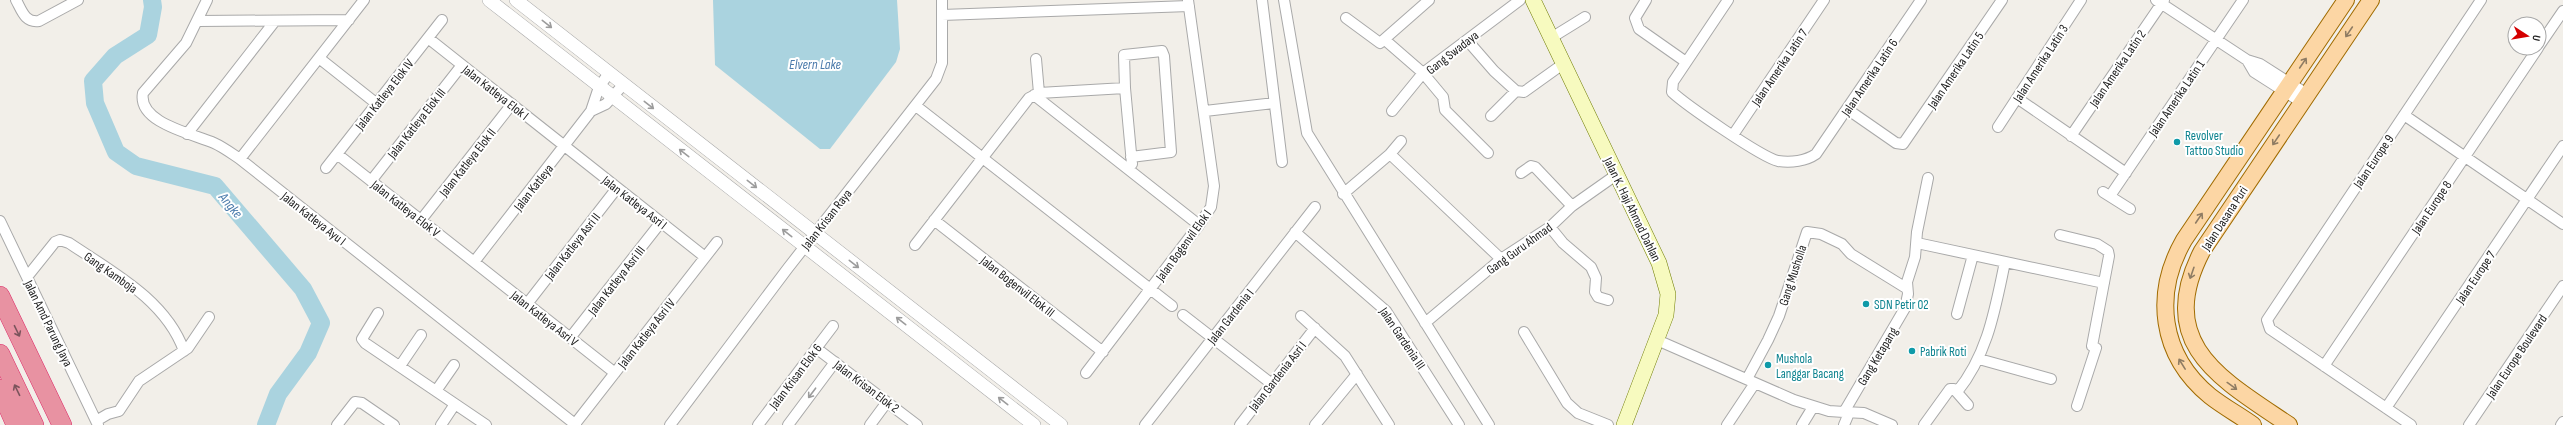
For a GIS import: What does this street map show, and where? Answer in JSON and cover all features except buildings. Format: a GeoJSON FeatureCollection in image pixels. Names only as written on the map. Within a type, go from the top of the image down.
{"type":"FeatureCollection","features":[{"type":"Feature","properties":{"kind":"highway"},"geometry":{"type":"LineString","coordinates":[[0,296],[62,425]]}},
{"type":"Feature","properties":{"kind":"highway"},"geometry":{"type":"LineString","coordinates":[[0,354],[34,425]]}},
{"type":"Feature","properties":{"kind":"highway"},"geometry":{"type":"LineString","coordinates":[[0,389],[16,425]]}},
{"type":"Feature","properties":{"kind":"main road","name":"Jalan K. Haji Ahmad Dahlan"},"geometry":{"type":"LineString","coordinates":[[1533,0],[1659,262],[1666,283],[1666,315],[1624,425]]}},
{"type":"Feature","properties":{"kind":"main road","name":"Jalan Dasana Puri"},"geometry":{"type":"LineString","coordinates":[[2253,425],[2210,396],[2181,364],[2164,320],[2166,290],[2172,263],[2184,240],[2346,0]]}},
{"type":"Feature","properties":{"kind":"main road","name":"Jalan Dasana Puri"},"geometry":{"type":"LineString","coordinates":[[2290,425],[2228,384],[2207,363],[2192,341],[2186,299],[2190,273],[2202,251],[2371,0]]}},
{"type":"Feature","properties":{"kind":"street"},"geometry":{"type":"LineString","coordinates":[[16,0],[25,16],[34,22],[39,21],[78,0]]}},
{"type":"Feature","properties":{"kind":"street","name":"Jalan Katleya Ayu I"},"geometry":{"type":"LineString","coordinates":[[207,0],[186,43],[146,89],[142,98],[146,110],[170,128],[214,143],[240,159],[575,425]]}},
{"type":"Feature","properties":{"kind":"street"},"geometry":{"type":"LineString","coordinates":[[240,159],[364,0]]}},
{"type":"Feature","properties":{"kind":"street"},"geometry":{"type":"LineString","coordinates":[[489,0],[1034,425]]}},
{"type":"Feature","properties":{"kind":"street"},"geometry":{"type":"LineString","coordinates":[[516,0],[623,85],[1062,425]]}},
{"type":"Feature","properties":{"kind":"street","name":"Jalan Krisan Raya"},"geometry":{"type":"LineString","coordinates":[[670,425],[805,246],[916,106],[939,71],[942,55],[942,0]]}},
{"type":"Feature","properties":{"kind":"street"},"geometry":{"type":"LineString","coordinates":[[1262,0],[1282,162]]}},
{"type":"Feature","properties":{"kind":"street"},"geometry":{"type":"LineString","coordinates":[[1284,0],[1304,126],[1343,194],[1489,425]]}},
{"type":"Feature","properties":{"kind":"street"},"geometry":{"type":"LineString","coordinates":[[1346,18],[1379,42],[1385,40],[1429,0]]}},
{"type":"Feature","properties":{"kind":"street","name":"Gang Swadaya"},"geometry":{"type":"LineString","coordinates":[[1392,111],[1423,74],[1520,0]]}},
{"type":"Feature","properties":{"kind":"street"},"geometry":{"type":"LineString","coordinates":[[1646,0],[1634,18],[1638,29],[1686,62]]}},
{"type":"Feature","properties":{"kind":"street"},"geometry":{"type":"LineString","coordinates":[[1728,0],[1673,82],[1672,92],[1733,135]]}},
{"type":"Feature","properties":{"kind":"street","name":"Jalan Amerika Latin 7"},"geometry":{"type":"LineString","coordinates":[[1733,135],[1824,0]]}},
{"type":"Feature","properties":{"kind":"street","name":"Jalan Amerika Latin 6"},"geometry":{"type":"LineString","coordinates":[[1733,135],[1778,161],[1807,160],[1816,154],[1921,0]]}},
{"type":"Feature","properties":{"kind":"street","name":"Jalan Amerika Latin 5"},"geometry":{"type":"LineString","coordinates":[[1847,109],[1896,143],[1903,144],[1908,140],[2002,0]]}},
{"type":"Feature","properties":{"kind":"street","name":"Jalan Amerika Latin 3"},"geometry":{"type":"LineString","coordinates":[[1998,127],[2081,0]]}},
{"type":"Feature","properties":{"kind":"street","name":"Jalan Amerika Latin 1"},"geometry":{"type":"LineString","coordinates":[[2130,209],[2107,194],[2126,173],[2243,0]]}},
{"type":"Feature","properties":{"kind":"street","name":"Jalan Europe 9"},"geometry":{"type":"LineString","coordinates":[[2324,366],[2270,329],[2267,323],[2268,317],[2481,0]]}},
{"type":"Feature","properties":{"kind":"street"},"geometry":{"type":"LineString","coordinates":[[2160,1],[2247,60],[2254,72],[2287,87],[2304,98]]}},
{"type":"Feature","properties":{"kind":"street","name":"Jalan Amerika Latin 2"},"geometry":{"type":"LineString","coordinates":[[2071,136],[2160,1]]}},
{"type":"Feature","properties":{"kind":"street"},"geometry":{"type":"LineString","coordinates":[[942,15],[1189,3]]}},
{"type":"Feature","properties":{"kind":"street","name":"Jalan Bogenvil Elok I"},"geometry":{"type":"LineString","coordinates":[[1086,373],[1211,208],[1214,194],[1189,3]]}},
{"type":"Feature","properties":{"kind":"street","name":"Jalan Europe 8"},"geometry":{"type":"LineString","coordinates":[[2547,34],[2563,11]]}},
{"type":"Feature","properties":{"kind":"street"},"geometry":{"type":"LineString","coordinates":[[1551,38],[1585,17]]}},
{"type":"Feature","properties":{"kind":"street"},"geometry":{"type":"LineString","coordinates":[[198,21],[349,20]]}},
{"type":"Feature","properties":{"kind":"street","name":"Jalan Katleya Elok IV"},"geometry":{"type":"LineString","coordinates":[[326,168],[442,20]]}},
{"type":"Feature","properties":{"kind":"street"},"geometry":{"type":"LineString","coordinates":[[187,134],[275,21]]}},
{"type":"Feature","properties":{"kind":"street","name":"Jalan Katleya Elok I"},"geometry":{"type":"LineString","coordinates":[[428,38],[565,146]]}},
{"type":"Feature","properties":{"kind":"street"},"geometry":{"type":"LineString","coordinates":[[1385,40],[1423,74],[1443,97],[1445,110],[1488,153]]}},
{"type":"Feature","properties":{"kind":"street"},"geometry":{"type":"LineString","coordinates":[[1466,40],[1494,71],[1516,91],[1524,92],[1563,64]]}},
{"type":"Feature","properties":{"kind":"street"},"geometry":{"type":"LineString","coordinates":[[1131,157],[1171,152],[1164,56],[1162,51],[1124,55],[1125,88],[1132,174]]}},
{"type":"Feature","properties":{"kind":"street","name":"Jalan Europe 8"},"geometry":{"type":"LineString","coordinates":[[2324,366],[2532,56]]}},
{"type":"Feature","properties":{"kind":"street"},"geometry":{"type":"LineString","coordinates":[[319,58],[376,104]]}},
{"type":"Feature","properties":{"kind":"street"},"geometry":{"type":"LineString","coordinates":[[916,245],[983,158],[1036,94],[1036,59]]}},
{"type":"Feature","properties":{"kind":"street","name":"Jalan Katleya Elok III"},"geometry":{"type":"LineString","coordinates":[[371,181],[462,65]]}},
{"type":"Feature","properties":{"kind":"street","name":"Jalan Katleya"},"geometry":{"type":"LineString","coordinates":[[474,262],[591,111],[599,87],[609,73]]}},
{"type":"Feature","properties":{"kind":"street","name":"Jalan Katleya"},"geometry":{"type":"LineString","coordinates":[[591,111],[613,98],[623,85]]}},
{"type":"Feature","properties":{"kind":"street"},"geometry":{"type":"LineString","coordinates":[[1036,94],[1125,88]]}},
{"type":"Feature","properties":{"kind":"street"},"geometry":{"type":"LineString","coordinates":[[1491,116],[1516,91]]}},
{"type":"Feature","properties":{"kind":"street"},"geometry":{"type":"LineString","coordinates":[[1036,94],[1132,174],[1199,225]]}},
{"type":"Feature","properties":{"kind":"street"},"geometry":{"type":"LineString","coordinates":[[2017,98],[2126,173]]}},
{"type":"Feature","properties":{"kind":"street","name":"Jalan Katleya Elok II"},"geometry":{"type":"LineString","coordinates":[[421,220],[512,104]]}},
{"type":"Feature","properties":{"kind":"street"},"geometry":{"type":"LineString","coordinates":[[1204,111],[1274,104]]}},
{"type":"Feature","properties":{"kind":"street"},"geometry":{"type":"LineString","coordinates":[[916,106],[1172,306]]}},
{"type":"Feature","properties":{"kind":"street"},"geometry":{"type":"LineString","coordinates":[[2404,115],[2563,224]]}},
{"type":"Feature","properties":{"kind":"street"},"geometry":{"type":"LineString","coordinates":[[1343,194],[1390,154],[1401,141]]}},
{"type":"Feature","properties":{"kind":"street","name":"Jalan Katleya Asri I"},"geometry":{"type":"LineString","coordinates":[[565,146],[705,257]]}},
{"type":"Feature","properties":{"kind":"street","name":"Jalan Europe 7"},"geometry":{"type":"LineString","coordinates":[[2386,408],[2563,146]]}},
{"type":"Feature","properties":{"kind":"street","name":"Jalan Katleya Elok V"},"geometry":{"type":"LineString","coordinates":[[337,154],[474,262]]}},
{"type":"Feature","properties":{"kind":"street"},"geometry":{"type":"LineString","coordinates":[[1390,154],[1500,259]]}},
{"type":"Feature","properties":{"kind":"street"},"geometry":{"type":"LineString","coordinates":[[1521,173],[1532,166],[1535,167],[1572,206]]}},
{"type":"Feature","properties":{"kind":"street","name":"Gang Guru Ahmad"},"geometry":{"type":"LineString","coordinates":[[1425,323],[1500,259],[1550,227],[1572,206],[1616,175]]}},
{"type":"Feature","properties":{"kind":"street","name":"Gang Ketapang"},"geometry":{"type":"LineString","coordinates":[[1844,425],[1846,413],[1905,308],[1908,294],[1906,288],[1917,243],[1916,232],[1928,178]]}},
{"type":"Feature","properties":{"kind":"street","name":"Jalan Katleya Asri II"},"geometry":{"type":"LineString","coordinates":[[527,304],[617,188]]}},
{"type":"Feature","properties":{"kind":"street","name":"Jalan Gardenia I"},"geometry":{"type":"LineString","coordinates":[[1146,425],[1315,207]]}},
{"type":"Feature","properties":{"kind":"street","name":"Jalan Bogenvil Elok III"},"geometry":{"type":"LineString","coordinates":[[934,220],[1103,352]]}},
{"type":"Feature","properties":{"kind":"street","name":"Jalan Amd Parung Jaya"},"geometry":{"type":"LineString","coordinates":[[0,221],[97,423]]}},
{"type":"Feature","properties":{"kind":"street","name":"Jalan Katleya Asri III"},"geometry":{"type":"LineString","coordinates":[[570,338],[661,222]]}},
{"type":"Feature","properties":{"kind":"street"},"geometry":{"type":"LineString","coordinates":[[1550,227],[1563,243],[1591,267],[1596,278],[1595,292],[1598,297],[1608,300]]}},
{"type":"Feature","properties":{"kind":"street","name":"Jalan Gardenia III"},"geometry":{"type":"LineString","coordinates":[[1295,232],[1386,311],[1459,425]]}},
{"type":"Feature","properties":{"kind":"street","name":"Gang Musholla"},"geometry":{"type":"LineString","coordinates":[[1751,381],[1776,322],[1808,232],[1821,234],[1842,244],[1851,254],[1906,288]]}},
{"type":"Feature","properties":{"kind":"street"},"geometry":{"type":"LineString","coordinates":[[2060,235],[2105,248],[2109,256],[2092,346],[2096,348],[2076,406]]}},
{"type":"Feature","properties":{"kind":"street","name":"Gang Kamboja"},"geometry":{"type":"LineString","coordinates":[[27,277],[55,242],[60,240],[69,243],[135,288],[152,304],[174,329],[184,351]]}},
{"type":"Feature","properties":{"kind":"street","name":"Jalan Katleya Asri IV"},"geometry":{"type":"LineString","coordinates":[[575,425],[717,242]]}},
{"type":"Feature","properties":{"kind":"street"},"geometry":{"type":"LineString","coordinates":[[1917,243],[2104,284]]}},
{"type":"Feature","properties":{"kind":"street"},"geometry":{"type":"LineString","coordinates":[[1957,314],[1973,256]]}},
{"type":"Feature","properties":{"kind":"street","name":"Jalan Katleya Asri V"},"geometry":{"type":"LineString","coordinates":[[474,262],[615,373]]}},
{"type":"Feature","properties":{"kind":"street"},"geometry":{"type":"LineString","coordinates":[[1957,392],[1971,375],[1979,359],[1994,313],[2005,262]]}},
{"type":"Feature","properties":{"kind":"street","name":"Jalan Europe Boulevard"},"geometry":{"type":"LineString","coordinates":[[2469,425],[2563,286]]}},
{"type":"Feature","properties":{"kind":"street"},"geometry":{"type":"LineString","coordinates":[[378,313],[362,339],[486,425]]}},
{"type":"Feature","properties":{"kind":"street"},"geometry":{"type":"LineString","coordinates":[[1183,315],[1272,384]]}},
{"type":"Feature","properties":{"kind":"street"},"geometry":{"type":"LineString","coordinates":[[1301,316],[1345,356],[1388,424]]}},
{"type":"Feature","properties":{"kind":"street"},"geometry":{"type":"LineString","coordinates":[[97,423],[108,414],[119,411],[139,381],[184,351],[209,317]]}},
{"type":"Feature","properties":{"kind":"street","name":"Jalan Krisan Elok 6"},"geometry":{"type":"LineString","coordinates":[[758,425],[832,326]]}},
{"type":"Feature","properties":{"kind":"street","name":"Jalan Gardenia Asri I"},"geometry":{"type":"LineString","coordinates":[[1240,425],[1315,328]]}},
{"type":"Feature","properties":{"kind":"street"},"geometry":{"type":"LineString","coordinates":[[1524,332],[1567,403],[1578,413],[1608,425]]}},
{"type":"Feature","properties":{"kind":"street"},"geometry":{"type":"LineString","coordinates":[[400,366],[421,335]]}},
{"type":"Feature","properties":{"kind":"street"},"geometry":{"type":"LineString","coordinates":[[1657,340],[1812,407],[1846,413],[1854,412],[1872,415],[1892,425]]}},
{"type":"Feature","properties":{"kind":"street","name":"Jalan Krisan Elok 2"},"geometry":{"type":"LineString","coordinates":[[816,348],[917,425]]}},
{"type":"Feature","properties":{"kind":"street"},"geometry":{"type":"LineString","coordinates":[[1979,359],[2051,379]]}},
{"type":"Feature","properties":{"kind":"street"},"geometry":{"type":"LineString","coordinates":[[788,425],[835,362]]}},
{"type":"Feature","properties":{"kind":"street"},"geometry":{"type":"LineString","coordinates":[[436,391],[454,366]]}},
{"type":"Feature","properties":{"kind":"street"},"geometry":{"type":"LineString","coordinates":[[2324,366],[2411,425]]}},
{"type":"Feature","properties":{"kind":"street"},"geometry":{"type":"LineString","coordinates":[[1315,425],[1357,374]]}},
{"type":"Feature","properties":{"kind":"street"},"geometry":{"type":"LineString","coordinates":[[1727,425],[1751,381]]}},
{"type":"Feature","properties":{"kind":"street"},"geometry":{"type":"LineString","coordinates":[[1924,425],[1950,389],[1957,392],[1968,405]]}},
{"type":"Feature","properties":{"kind":"street"},"geometry":{"type":"LineString","coordinates":[[337,425],[355,402],[362,403],[390,424]]}},
{"type":"Feature","properties":{"kind":"street"},"geometry":{"type":"LineString","coordinates":[[870,425],[887,402]]}},
{"type":"Feature","properties":{"kind":"street"},"geometry":{"type":"LineString","coordinates":[[441,425],[455,404]]}},
{"type":"Feature","properties":{"kind":"street"},"geometry":{"type":"LineString","coordinates":[[1802,425],[1812,407]]}},
{"type":"Feature","properties":{"kind":"water","name":"Elvern Lake"},"geometry":{"type":"Polygon","coordinates":[[[713,0],[897,0],[900,49],[896,62],[830,149],[820,149],[715,65],[713,0]]]}},
{"type":"Feature","properties":{"kind":"waterway","name":"Angke"},"geometry":{"type":"LineString","coordinates":[[152,0],[153,7],[148,35],[115,56],[93,81],[95,103],[116,152],[136,166],[215,186],[303,289],[321,323],[308,353],[278,394],[266,425]]}},
{"type":"Feature","properties":{"kind":"place","name":"Revolver Tattoo Studio"},"geometry":{"type":"Point","coordinates":[2177,142]}},
{"type":"Feature","properties":{"kind":"place","name":"SDN Petir 02"},"geometry":{"type":"Point","coordinates":[1866,304]}},
{"type":"Feature","properties":{"kind":"place","name":"Pabrik Roti"},"geometry":{"type":"Point","coordinates":[1912,351]}},
{"type":"Feature","properties":{"kind":"place","name":"Mushola Langgar Bacang"},"geometry":{"type":"Point","coordinates":[1768,365]}}]}
